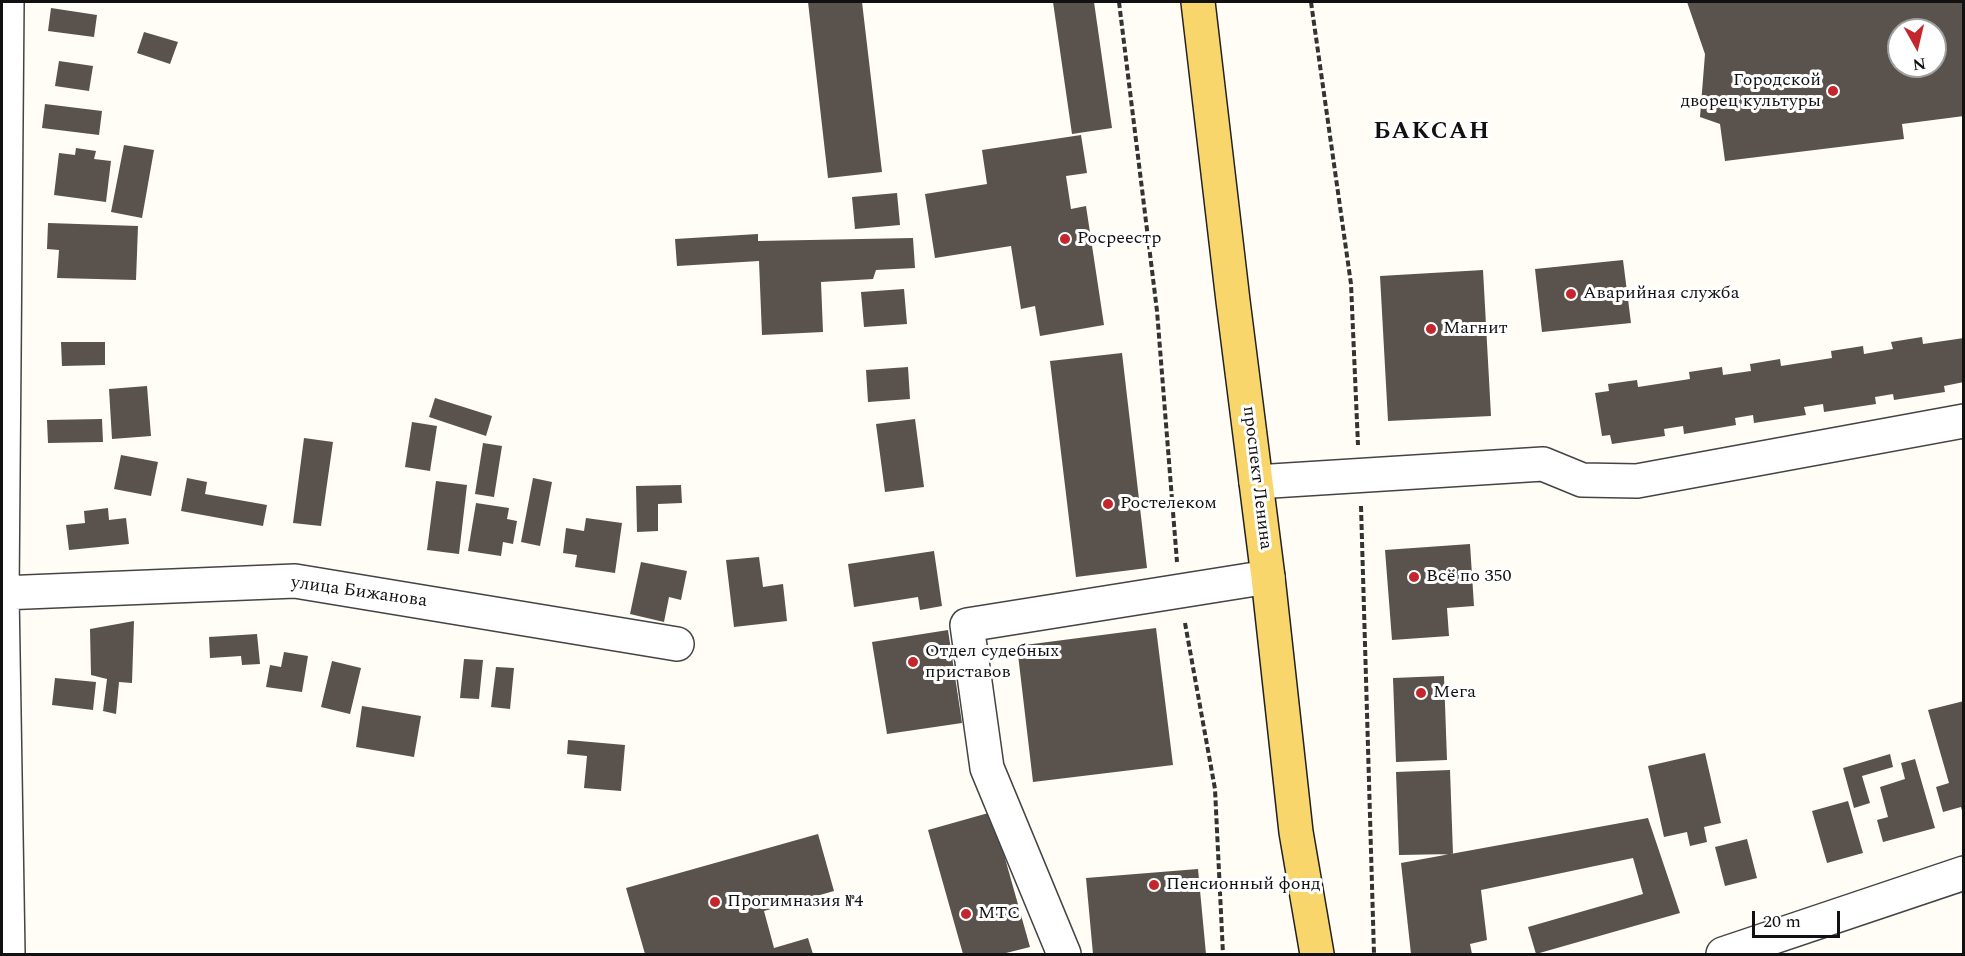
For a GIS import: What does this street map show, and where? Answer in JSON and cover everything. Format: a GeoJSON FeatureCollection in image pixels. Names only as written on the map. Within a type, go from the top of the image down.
{"type":"FeatureCollection","features":[{"type":"Feature","properties":{"kind":"main road","name":"проспект Ленина"},"geometry":{"type":"LineString","coordinates":[[1198,2],[1268,577],[1296,832],[1317,954]]}},
{"type":"Feature","properties":{"kind":"street"},"geometry":{"type":"LineString","coordinates":[[7,2],[2,593],[8,954]]}},
{"type":"Feature","properties":{"kind":"street"},"geometry":{"type":"LineString","coordinates":[[1256,482],[1544,464],[1582,480],[1637,481],[1964,421]]}},
{"type":"Feature","properties":{"kind":"street"},"geometry":{"type":"LineString","coordinates":[[1064,954],[987,768],[967,625],[1268,577]]}},
{"type":"Feature","properties":{"kind":"street","name":"улица Бижанова"},"geometry":{"type":"LineString","coordinates":[[2,593],[295,581],[677,644]]}},
{"type":"Feature","properties":{"kind":"street"},"geometry":{"type":"LineString","coordinates":[[1723,954],[1964,873]]}},
{"type":"Feature","properties":{"kind":"path"},"geometry":{"type":"LineString","coordinates":[[1119,2],[1157,310],[1179,590],[1215,789],[1222,954]]}},
{"type":"Feature","properties":{"kind":"building"},"geometry":{"type":"Polygon","coordinates":[[[808,2],[862,2],[882,172],[828,178],[808,2]]]}},
{"type":"Feature","properties":{"kind":"building"},"geometry":{"type":"Polygon","coordinates":[[[1053,2],[1094,2],[1112,128],[1072,134],[1053,2]]]}},
{"type":"Feature","properties":{"kind":"building","name":"Городской дворец культуры"},"geometry":{"type":"Polygon","coordinates":[[[1687,2],[1964,2],[1964,116],[1902,124],[1904,139],[1725,161],[1720,124],[1700,117],[1705,54],[1687,2]]]}},
{"type":"Feature","properties":{"kind":"building"},"geometry":{"type":"Polygon","coordinates":[[[51,8],[97,15],[94,37],[48,31],[51,8]]]}},
{"type":"Feature","properties":{"kind":"building"},"geometry":{"type":"Polygon","coordinates":[[[144,32],[178,42],[170,64],[137,53],[144,32]]]}},
{"type":"Feature","properties":{"kind":"building"},"geometry":{"type":"Polygon","coordinates":[[[59,61],[93,66],[89,91],[55,86],[59,61]]]}},
{"type":"Feature","properties":{"kind":"building"},"geometry":{"type":"Polygon","coordinates":[[[45,104],[102,111],[99,135],[42,128],[45,104]]]}},
{"type":"Feature","properties":{"kind":"building"},"geometry":{"type":"Polygon","coordinates":[[[1081,135],[1087,173],[1066,176],[1071,209],[1086,206],[1104,325],[1040,336],[1035,306],[1021,309],[1011,246],[935,258],[925,194],[987,184],[982,150],[1081,135]]]}},
{"type":"Feature","properties":{"kind":"building"},"geometry":{"type":"Polygon","coordinates":[[[124,145],[154,150],[142,218],[111,212],[124,145]]]}},
{"type":"Feature","properties":{"kind":"building"},"geometry":{"type":"Polygon","coordinates":[[[76,148],[96,151],[94,159],[111,161],[106,202],[54,195],[59,153],[75,155],[76,148]]]}},
{"type":"Feature","properties":{"kind":"building"},"geometry":{"type":"Polygon","coordinates":[[[897,193],[900,225],[855,229],[852,197],[897,193]]]}},
{"type":"Feature","properties":{"kind":"building"},"geometry":{"type":"Polygon","coordinates":[[[48,223],[138,226],[136,280],[57,278],[59,250],[47,249],[48,223]]]}},
{"type":"Feature","properties":{"kind":"building"},"geometry":{"type":"Polygon","coordinates":[[[758,234],[758,241],[913,238],[915,268],[876,270],[873,279],[821,282],[823,332],[762,335],[759,261],[677,266],[675,239],[758,234]]]}},
{"type":"Feature","properties":{"kind":"building"},"geometry":{"type":"Polygon","coordinates":[[[1623,260],[1631,323],[1542,332],[1535,269],[1623,260]]]}},
{"type":"Feature","properties":{"kind":"building"},"geometry":{"type":"Polygon","coordinates":[[[1483,270],[1491,416],[1388,421],[1380,276],[1483,270]]]}},
{"type":"Feature","properties":{"kind":"building"},"geometry":{"type":"Polygon","coordinates":[[[904,289],[907,324],[864,327],[861,292],[904,289]]]}},
{"type":"Feature","properties":{"kind":"building"},"geometry":{"type":"Polygon","coordinates":[[[1922,337],[1923,344],[1964,338],[1964,382],[1944,386],[1945,392],[1894,400],[1893,394],[1875,397],[1876,404],[1824,412],[1823,404],[1804,407],[1806,415],[1754,423],[1753,415],[1735,418],[1736,425],[1684,434],[1683,426],[1664,429],[1665,436],[1612,444],[1610,435],[1602,436],[1595,393],[1609,391],[1608,384],[1637,380],[1638,387],[1690,379],[1689,372],[1722,367],[1723,375],[1751,371],[1750,364],[1780,359],[1781,366],[1832,358],[1831,351],[1863,346],[1864,354],[1893,349],[1891,342],[1922,337]]]}},
{"type":"Feature","properties":{"kind":"building"},"geometry":{"type":"Polygon","coordinates":[[[61,342],[105,342],[105,365],[62,366],[61,342]]]}},
{"type":"Feature","properties":{"kind":"building"},"geometry":{"type":"Polygon","coordinates":[[[1122,353],[1147,568],[1076,577],[1050,361],[1122,353]]]}},
{"type":"Feature","properties":{"kind":"building"},"geometry":{"type":"Polygon","coordinates":[[[908,367],[910,399],[868,402],[866,370],[908,367]]]}},
{"type":"Feature","properties":{"kind":"building"},"geometry":{"type":"Polygon","coordinates":[[[147,386],[151,436],[112,439],[109,389],[147,386]]]}},
{"type":"Feature","properties":{"kind":"building"},"geometry":{"type":"Polygon","coordinates":[[[435,398],[492,416],[486,436],[429,417],[435,398]]]}},
{"type":"Feature","properties":{"kind":"building"},"geometry":{"type":"Polygon","coordinates":[[[102,419],[103,442],[48,443],[47,420],[102,419]]]}},
{"type":"Feature","properties":{"kind":"building"},"geometry":{"type":"Polygon","coordinates":[[[915,419],[924,487],[885,492],[876,424],[915,419]]]}},
{"type":"Feature","properties":{"kind":"building"},"geometry":{"type":"Polygon","coordinates":[[[412,422],[437,426],[430,471],[405,467],[412,422]]]}},
{"type":"Feature","properties":{"kind":"building"},"geometry":{"type":"Polygon","coordinates":[[[304,438],[333,442],[321,526],[293,523],[304,438]]]}},
{"type":"Feature","properties":{"kind":"building"},"geometry":{"type":"Polygon","coordinates":[[[483,443],[502,446],[494,497],[475,494],[483,443]]]}},
{"type":"Feature","properties":{"kind":"building"},"geometry":{"type":"Polygon","coordinates":[[[121,455],[158,462],[151,496],[114,489],[121,455]]]}},
{"type":"Feature","properties":{"kind":"building"},"geometry":{"type":"Polygon","coordinates":[[[187,478],[207,482],[205,494],[267,505],[263,526],[181,511],[187,478]]]}},
{"type":"Feature","properties":{"kind":"building"},"geometry":{"type":"Polygon","coordinates":[[[533,478],[552,482],[540,546],[521,542],[533,478]]]}},
{"type":"Feature","properties":{"kind":"building"},"geometry":{"type":"Polygon","coordinates":[[[436,481],[467,485],[459,554],[427,550],[436,481]]]}},
{"type":"Feature","properties":{"kind":"building"},"geometry":{"type":"Polygon","coordinates":[[[681,485],[682,503],[658,504],[658,531],[637,532],[636,486],[681,485]]]}},
{"type":"Feature","properties":{"kind":"building"},"geometry":{"type":"Polygon","coordinates":[[[476,503],[509,508],[507,519],[517,521],[513,544],[503,542],[501,556],[468,551],[476,503]]]}},
{"type":"Feature","properties":{"kind":"building"},"geometry":{"type":"Polygon","coordinates":[[[108,508],[109,520],[126,518],[129,544],[69,550],[66,525],[85,523],[84,511],[108,508]]]}},
{"type":"Feature","properties":{"kind":"building"},"geometry":{"type":"Polygon","coordinates":[[[586,518],[622,523],[615,573],[575,567],[577,555],[563,553],[566,528],[584,531],[586,518]]]}},
{"type":"Feature","properties":{"kind":"building"},"geometry":{"type":"Polygon","coordinates":[[[1470,544],[1474,606],[1447,608],[1449,636],[1392,640],[1385,550],[1470,544]]]}},
{"type":"Feature","properties":{"kind":"building"},"geometry":{"type":"Polygon","coordinates":[[[934,551],[942,606],[920,610],[918,597],[854,607],[848,564],[934,551]]]}},
{"type":"Feature","properties":{"kind":"building"},"geometry":{"type":"Polygon","coordinates":[[[759,557],[763,587],[783,584],[787,621],[734,627],[726,560],[759,557]]]}},
{"type":"Feature","properties":{"kind":"building"},"geometry":{"type":"Polygon","coordinates":[[[641,562],[687,571],[681,600],[669,597],[664,622],[630,614],[641,562]]]}},
{"type":"Feature","properties":{"kind":"building"},"geometry":{"type":"Polygon","coordinates":[[[134,621],[132,683],[119,682],[116,714],[103,711],[107,679],[91,675],[90,629],[134,621]]]}},
{"type":"Feature","properties":{"kind":"building"},"geometry":{"type":"Polygon","coordinates":[[[1156,628],[1173,765],[1033,782],[1017,646],[1156,628]]]}},
{"type":"Feature","properties":{"kind":"building"},"geometry":{"type":"Polygon","coordinates":[[[948,630],[962,723],[887,734],[872,642],[948,630]]]}},
{"type":"Feature","properties":{"kind":"building"},"geometry":{"type":"Polygon","coordinates":[[[257,634],[260,664],[242,665],[241,656],[210,658],[209,637],[257,634]]]}},
{"type":"Feature","properties":{"kind":"building"},"geometry":{"type":"Polygon","coordinates":[[[284,652],[308,656],[302,692],[266,687],[270,665],[281,667],[284,652]]]}},
{"type":"Feature","properties":{"kind":"building"},"geometry":{"type":"Polygon","coordinates":[[[464,659],[483,660],[479,699],[460,698],[464,659]]]}},
{"type":"Feature","properties":{"kind":"building"},"geometry":{"type":"Polygon","coordinates":[[[332,661],[361,668],[350,714],[321,707],[332,661]]]}},
{"type":"Feature","properties":{"kind":"building"},"geometry":{"type":"Polygon","coordinates":[[[496,667],[514,668],[510,709],[491,707],[496,667]]]}},
{"type":"Feature","properties":{"kind":"building"},"geometry":{"type":"Polygon","coordinates":[[[1444,676],[1447,760],[1396,762],[1393,678],[1444,676]]]}},
{"type":"Feature","properties":{"kind":"building"},"geometry":{"type":"Polygon","coordinates":[[[55,678],[96,682],[93,710],[52,705],[55,678]]]}},
{"type":"Feature","properties":{"kind":"building"},"geometry":{"type":"Polygon","coordinates":[[[1964,701],[1963,814],[1961,807],[1943,812],[1936,787],[1949,783],[1928,710],[1964,701]]]}},
{"type":"Feature","properties":{"kind":"building"},"geometry":{"type":"Polygon","coordinates":[[[362,706],[421,716],[414,757],[356,747],[362,706]]]}},
{"type":"Feature","properties":{"kind":"building"},"geometry":{"type":"Polygon","coordinates":[[[568,740],[625,745],[621,791],[584,788],[587,756],[567,754],[568,740]]]}},
{"type":"Feature","properties":{"kind":"building"},"geometry":{"type":"Polygon","coordinates":[[[1705,753],[1721,823],[1704,827],[1707,842],[1690,846],[1687,832],[1664,837],[1648,766],[1705,753]]]}},
{"type":"Feature","properties":{"kind":"building"},"geometry":{"type":"Polygon","coordinates":[[[1890,754],[1893,767],[1862,776],[1870,803],[1854,808],[1843,768],[1890,754]]]}},
{"type":"Feature","properties":{"kind":"building"},"geometry":{"type":"Polygon","coordinates":[[[1915,759],[1935,828],[1883,842],[1877,820],[1888,817],[1880,787],[1905,779],[1901,763],[1915,759]]]}},
{"type":"Feature","properties":{"kind":"building"},"geometry":{"type":"Polygon","coordinates":[[[1450,770],[1453,854],[1399,855],[1396,772],[1450,770]]]}},
{"type":"Feature","properties":{"kind":"building"},"geometry":{"type":"Polygon","coordinates":[[[1848,801],[1863,853],[1827,863],[1812,811],[1848,801]]]}},
{"type":"Feature","properties":{"kind":"building"},"geometry":{"type":"Polygon","coordinates":[[[992,812],[1030,947],[1002,954],[963,954],[928,830],[992,812]]]}},
{"type":"Feature","properties":{"kind":"building"},"geometry":{"type":"Polygon","coordinates":[[[1648,818],[1680,913],[1536,954],[1528,927],[1643,894],[1633,858],[1481,890],[1487,940],[1470,944],[1472,954],[1411,954],[1401,863],[1648,818]]]}},
{"type":"Feature","properties":{"kind":"building"},"geometry":{"type":"Polygon","coordinates":[[[818,834],[834,891],[764,911],[774,948],[808,938],[813,954],[645,954],[626,888],[818,834]]]}},
{"type":"Feature","properties":{"kind":"building"},"geometry":{"type":"Polygon","coordinates":[[[1747,839],[1757,878],[1725,886],[1715,847],[1747,839]]]}},
{"type":"Feature","properties":{"kind":"building"},"geometry":{"type":"Polygon","coordinates":[[[1198,869],[1206,954],[1093,954],[1086,878],[1198,869]]]}},
{"type":"Feature","properties":{"kind":"place","name":"Городской дворец культуры"},"geometry":{"type":"Point","coordinates":[1833,91]}},
{"type":"Feature","properties":{"kind":"place","name":"Росреестр"},"geometry":{"type":"Point","coordinates":[1065,239]}},
{"type":"Feature","properties":{"kind":"place","name":"Аварийная служба"},"geometry":{"type":"Point","coordinates":[1571,294]}},
{"type":"Feature","properties":{"kind":"place","name":"Магнит"},"geometry":{"type":"Point","coordinates":[1431,329]}},
{"type":"Feature","properties":{"kind":"place","name":"Ростелеком"},"geometry":{"type":"Point","coordinates":[1108,504]}},
{"type":"Feature","properties":{"kind":"place","name":"Всё по 350"},"geometry":{"type":"Point","coordinates":[1414,577]}},
{"type":"Feature","properties":{"kind":"place","name":"Отдел судебных приставов"},"geometry":{"type":"Point","coordinates":[913,662]}},
{"type":"Feature","properties":{"kind":"place","name":"Мега"},"geometry":{"type":"Point","coordinates":[1421,693]}},
{"type":"Feature","properties":{"kind":"place","name":"Пенсионный фонд"},"geometry":{"type":"Point","coordinates":[1154,885]}},
{"type":"Feature","properties":{"kind":"place","name":"Прогимназия №4"},"geometry":{"type":"Point","coordinates":[715,902]}},
{"type":"Feature","properties":{"kind":"place","name":"МТС"},"geometry":{"type":"Point","coordinates":[966,914]}},
{"type":"Feature","properties":{"kind":"district","name":"БАКСАН"},"geometry":{"type":"Point","coordinates":[1432,133]}}]}
